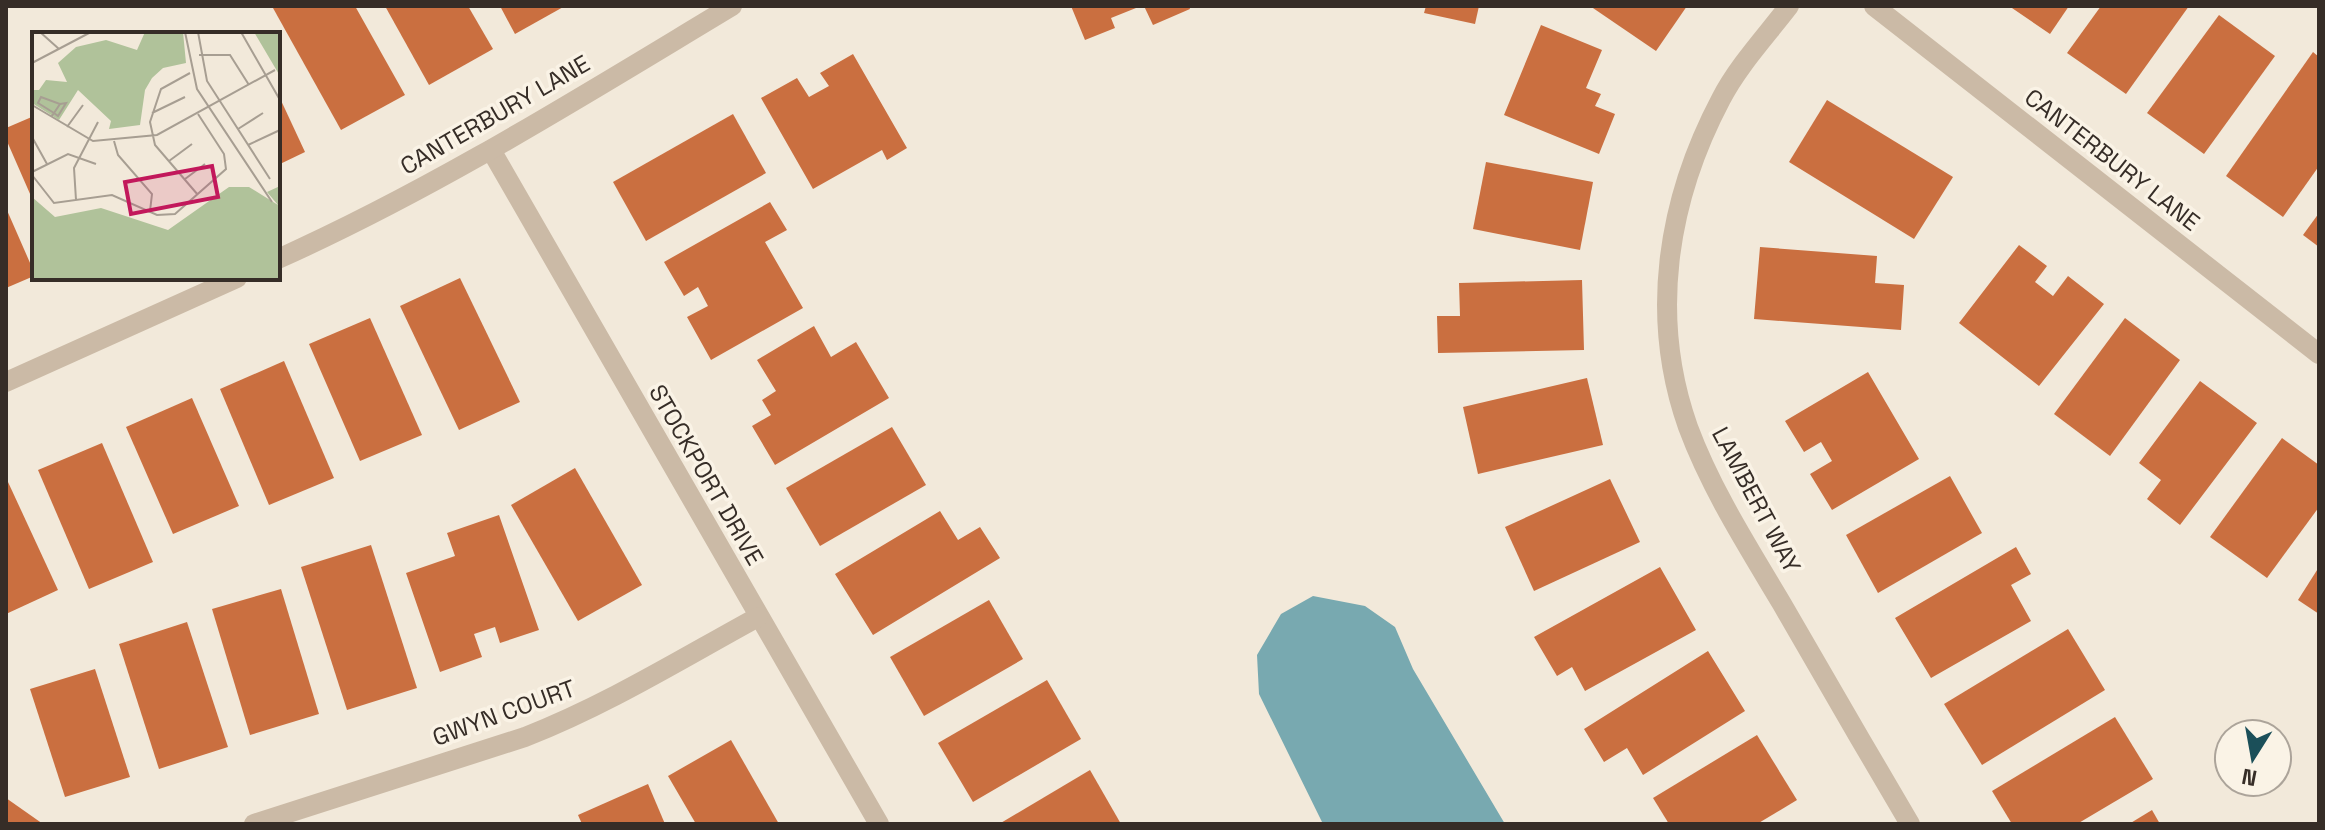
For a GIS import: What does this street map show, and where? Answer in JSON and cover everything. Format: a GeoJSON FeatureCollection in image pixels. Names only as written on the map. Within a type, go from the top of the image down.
{"type":"FeatureCollection","features":[{"type":"Feature","properties":{"kind":"street","name":"CANTERBURY LANE"},"geometry":{"type":"LineString","coordinates":[[280,258],[370,216],[491,150],[732,6]]}},
{"type":"Feature","properties":{"kind":"street","name":"LAMBERT WAY"},"geometry":{"type":"LineString","coordinates":[[1789,6],[1723,95],[1691,165],[1670,248],[1666,313],[1670,358],[1689,429],[1727,511],[1910,824]]}},
{"type":"Feature","properties":{"kind":"street","name":"CANTERBURY LANE"},"geometry":{"type":"LineString","coordinates":[[1874,6],[2319,354]]}},
{"type":"Feature","properties":{"kind":"street","name":"STOCKPORT DRIVE"},"geometry":{"type":"LineString","coordinates":[[491,150],[879,824]]}},
{"type":"Feature","properties":{"kind":"street"},"geometry":{"type":"LineString","coordinates":[[6,382],[233,280]]}},
{"type":"Feature","properties":{"kind":"street","name":"GWYN COURT"},"geometry":{"type":"LineString","coordinates":[[254,824],[563,722],[598,706],[758,617]]}},
{"type":"Feature","properties":{"kind":"water"},"geometry":{"type":"Polygon","coordinates":[[[1313,596],[1365,606],[1395,627],[1413,669],[1505,824],[1323,824],[1259,694],[1257,655],[1281,614],[1313,596]]]}},
{"type":"Feature","properties":{"kind":"building"},"geometry":{"type":"Polygon","coordinates":[[[355,6],[405,95],[341,130],[273,8],[355,6]]]}},
{"type":"Feature","properties":{"kind":"building"},"geometry":{"type":"Polygon","coordinates":[[[385,6],[468,6],[493,49],[429,85],[385,6]]]}},
{"type":"Feature","properties":{"kind":"building"},"geometry":{"type":"Polygon","coordinates":[[[500,6],[565,6],[515,34],[500,6]]]}},
{"type":"Feature","properties":{"kind":"building"},"geometry":{"type":"Polygon","coordinates":[[[1071,6],[1141,6],[1111,18],[1115,28],[1085,40],[1071,6]]]}},
{"type":"Feature","properties":{"kind":"building"},"geometry":{"type":"Polygon","coordinates":[[[1144,6],[1189,6],[1190,9],[1153,25],[1144,6]]]}},
{"type":"Feature","properties":{"kind":"building"},"geometry":{"type":"Polygon","coordinates":[[[1426,6],[1479,6],[1475,24],[1424,13],[1426,6]]]}},
{"type":"Feature","properties":{"kind":"building"},"geometry":{"type":"Polygon","coordinates":[[[1590,6],[1687,6],[1656,51],[1590,6]]]}},
{"type":"Feature","properties":{"kind":"building"},"geometry":{"type":"Polygon","coordinates":[[[2009,6],[2069,6],[2050,34],[2009,6]]]}},
{"type":"Feature","properties":{"kind":"building"},"geometry":{"type":"Polygon","coordinates":[[[2101,6],[2189,6],[2126,94],[2067,53],[2101,6]]]}},
{"type":"Feature","properties":{"kind":"building"},"geometry":{"type":"Polygon","coordinates":[[[2219,15],[2275,56],[2204,154],[2147,113],[2219,15]]]}},
{"type":"Feature","properties":{"kind":"building"},"geometry":{"type":"Polygon","coordinates":[[[1541,25],[1602,50],[1586,88],[1601,94],[1595,106],[1615,114],[1599,154],[1504,115],[1541,25]]]}},
{"type":"Feature","properties":{"kind":"building"},"geometry":{"type":"Polygon","coordinates":[[[2313,52],[2319,57],[2319,166],[2283,217],[2226,176],[2313,52]]]}},
{"type":"Feature","properties":{"kind":"building"},"geometry":{"type":"Polygon","coordinates":[[[853,54],[907,148],[887,160],[882,150],[813,189],[761,98],[797,78],[809,97],[829,86],[820,73],[853,54]]]}},
{"type":"Feature","properties":{"kind":"building"},"geometry":{"type":"Polygon","coordinates":[[[280,98],[305,152],[280,164],[280,98]]]}},
{"type":"Feature","properties":{"kind":"building"},"geometry":{"type":"Polygon","coordinates":[[[1827,100],[1953,177],[1914,239],[1789,162],[1827,100]]]}},
{"type":"Feature","properties":{"kind":"building"},"geometry":{"type":"Polygon","coordinates":[[[733,114],[766,173],[646,241],[613,182],[733,114]]]}},
{"type":"Feature","properties":{"kind":"building"},"geometry":{"type":"Polygon","coordinates":[[[32,117],[32,198],[6,139],[6,128],[32,117]]]}},
{"type":"Feature","properties":{"kind":"building"},"geometry":{"type":"Polygon","coordinates":[[[1486,162],[1593,182],[1580,250],[1473,229],[1486,162]]]}},
{"type":"Feature","properties":{"kind":"building"},"geometry":{"type":"Polygon","coordinates":[[[770,202],[787,230],[765,242],[803,308],[711,360],[687,317],[708,306],[698,287],[684,296],[664,262],[770,202]]]}},
{"type":"Feature","properties":{"kind":"building"},"geometry":{"type":"Polygon","coordinates":[[[6,208],[32,267],[32,277],[6,288],[6,208]]]}},
{"type":"Feature","properties":{"kind":"building"},"geometry":{"type":"Polygon","coordinates":[[[2319,213],[2319,247],[2303,235],[2319,213]]]}},
{"type":"Feature","properties":{"kind":"building"},"geometry":{"type":"Polygon","coordinates":[[[2019,245],[2047,266],[2035,282],[2053,296],[2068,276],[2104,304],[2039,386],[1959,323],[2019,245]]]}},
{"type":"Feature","properties":{"kind":"building"},"geometry":{"type":"Polygon","coordinates":[[[1760,247],[1877,256],[1875,283],[1904,285],[1901,330],[1754,319],[1760,247]]]}},
{"type":"Feature","properties":{"kind":"building"},"geometry":{"type":"Polygon","coordinates":[[[460,278],[520,402],[459,430],[400,306],[460,278]]]}},
{"type":"Feature","properties":{"kind":"building"},"geometry":{"type":"Polygon","coordinates":[[[1582,280],[1584,350],[1438,353],[1437,316],[1460,316],[1459,283],[1582,280]]]}},
{"type":"Feature","properties":{"kind":"building"},"geometry":{"type":"Polygon","coordinates":[[[370,318],[422,435],[360,461],[309,344],[370,318]]]}},
{"type":"Feature","properties":{"kind":"building"},"geometry":{"type":"Polygon","coordinates":[[[2125,318],[2180,360],[2110,456],[2054,414],[2125,318]]]}},
{"type":"Feature","properties":{"kind":"building"},"geometry":{"type":"Polygon","coordinates":[[[814,326],[831,357],[856,342],[889,398],[775,465],[752,426],[771,415],[762,400],[776,391],[757,360],[814,326]]]}},
{"type":"Feature","properties":{"kind":"building"},"geometry":{"type":"Polygon","coordinates":[[[284,361],[334,478],[269,505],[220,389],[284,361]]]}},
{"type":"Feature","properties":{"kind":"building"},"geometry":{"type":"Polygon","coordinates":[[[1868,372],[1919,459],[1832,510],[1810,474],[1832,461],[1821,442],[1804,452],[1785,421],[1868,372]]]}},
{"type":"Feature","properties":{"kind":"building"},"geometry":{"type":"Polygon","coordinates":[[[1587,378],[1603,445],[1478,474],[1463,407],[1587,378]]]}},
{"type":"Feature","properties":{"kind":"building"},"geometry":{"type":"Polygon","coordinates":[[[2200,381],[2257,423],[2180,525],[2147,499],[2161,480],[2139,463],[2200,381]]]}},
{"type":"Feature","properties":{"kind":"building"},"geometry":{"type":"Polygon","coordinates":[[[192,398],[239,506],[173,534],[126,427],[192,398]]]}},
{"type":"Feature","properties":{"kind":"building"},"geometry":{"type":"Polygon","coordinates":[[[892,427],[926,485],[820,546],[786,488],[892,427]]]}},
{"type":"Feature","properties":{"kind":"building"},"geometry":{"type":"Polygon","coordinates":[[[2282,438],[2319,465],[2319,507],[2267,578],[2210,537],[2282,438]]]}},
{"type":"Feature","properties":{"kind":"building"},"geometry":{"type":"Polygon","coordinates":[[[102,443],[153,562],[89,589],[38,470],[102,443]]]}},
{"type":"Feature","properties":{"kind":"building"},"geometry":{"type":"Polygon","coordinates":[[[575,468],[642,585],[578,621],[511,505],[575,468]]]}},
{"type":"Feature","properties":{"kind":"building"},"geometry":{"type":"Polygon","coordinates":[[[1950,476],[1982,533],[1878,593],[1846,535],[1950,476]]]}},
{"type":"Feature","properties":{"kind":"building"},"geometry":{"type":"Polygon","coordinates":[[[1610,479],[1640,542],[1534,591],[1505,527],[1610,479]]]}},
{"type":"Feature","properties":{"kind":"building"},"geometry":{"type":"Polygon","coordinates":[[[6,483],[58,590],[6,614],[6,483]]]}},
{"type":"Feature","properties":{"kind":"building"},"geometry":{"type":"Polygon","coordinates":[[[940,511],[958,540],[980,527],[1000,558],[873,635],[835,574],[940,511]]]}},
{"type":"Feature","properties":{"kind":"building"},"geometry":{"type":"Polygon","coordinates":[[[499,515],[539,630],[500,643],[495,627],[474,634],[482,657],[440,672],[406,573],[455,556],[447,533],[499,515]]]}},
{"type":"Feature","properties":{"kind":"building"},"geometry":{"type":"Polygon","coordinates":[[[371,545],[417,688],[347,710],[301,567],[371,545]]]}},
{"type":"Feature","properties":{"kind":"building"},"geometry":{"type":"Polygon","coordinates":[[[2016,547],[2031,574],[2011,585],[2031,621],[1931,678],[1895,618],[2016,547]]]}},
{"type":"Feature","properties":{"kind":"building"},"geometry":{"type":"Polygon","coordinates":[[[1660,567],[1696,630],[1585,691],[1572,667],[1557,676],[1534,637],[1660,567]]]}},
{"type":"Feature","properties":{"kind":"building"},"geometry":{"type":"Polygon","coordinates":[[[2319,567],[2319,614],[2298,600],[2319,567]]]}},
{"type":"Feature","properties":{"kind":"building"},"geometry":{"type":"Polygon","coordinates":[[[281,589],[319,714],[250,735],[212,609],[281,589]]]}},
{"type":"Feature","properties":{"kind":"building"},"geometry":{"type":"Polygon","coordinates":[[[989,600],[1023,659],[924,716],[890,657],[989,600]]]}},
{"type":"Feature","properties":{"kind":"building"},"geometry":{"type":"Polygon","coordinates":[[[187,622],[228,747],[159,769],[119,644],[187,622]]]}},
{"type":"Feature","properties":{"kind":"building"},"geometry":{"type":"Polygon","coordinates":[[[2068,629],[2105,690],[1982,765],[1944,704],[2068,629]]]}},
{"type":"Feature","properties":{"kind":"building"},"geometry":{"type":"Polygon","coordinates":[[[1708,651],[1745,711],[1643,775],[1627,748],[1604,762],[1584,729],[1708,651]]]}},
{"type":"Feature","properties":{"kind":"building"},"geometry":{"type":"Polygon","coordinates":[[[95,669],[130,777],[65,797],[30,689],[95,669]]]}},
{"type":"Feature","properties":{"kind":"building"},"geometry":{"type":"Polygon","coordinates":[[[1047,680],[1081,739],[973,802],[938,743],[1047,680]]]}},
{"type":"Feature","properties":{"kind":"building"},"geometry":{"type":"Polygon","coordinates":[[[2115,717],[2153,779],[2077,824],[2012,824],[1992,791],[2115,717]]]}},
{"type":"Feature","properties":{"kind":"building"},"geometry":{"type":"Polygon","coordinates":[[[1757,735],[1797,800],[1757,824],[1669,824],[1653,798],[1757,735]]]}},
{"type":"Feature","properties":{"kind":"building"},"geometry":{"type":"Polygon","coordinates":[[[731,740],[779,824],[696,824],[668,776],[731,740]]]}},
{"type":"Feature","properties":{"kind":"building"},"geometry":{"type":"Polygon","coordinates":[[[1090,770],[1121,824],[999,824],[1090,770]]]}},
{"type":"Feature","properties":{"kind":"building"},"geometry":{"type":"Polygon","coordinates":[[[648,784],[665,824],[582,824],[578,815],[648,784]]]}},
{"type":"Feature","properties":{"kind":"building"},"geometry":{"type":"Polygon","coordinates":[[[6,798],[43,824],[6,824],[6,798]]]}},
{"type":"Feature","properties":{"kind":"building"},"geometry":{"type":"Polygon","coordinates":[[[2152,810],[2160,824],[2129,824],[2152,810]]]}}]}
